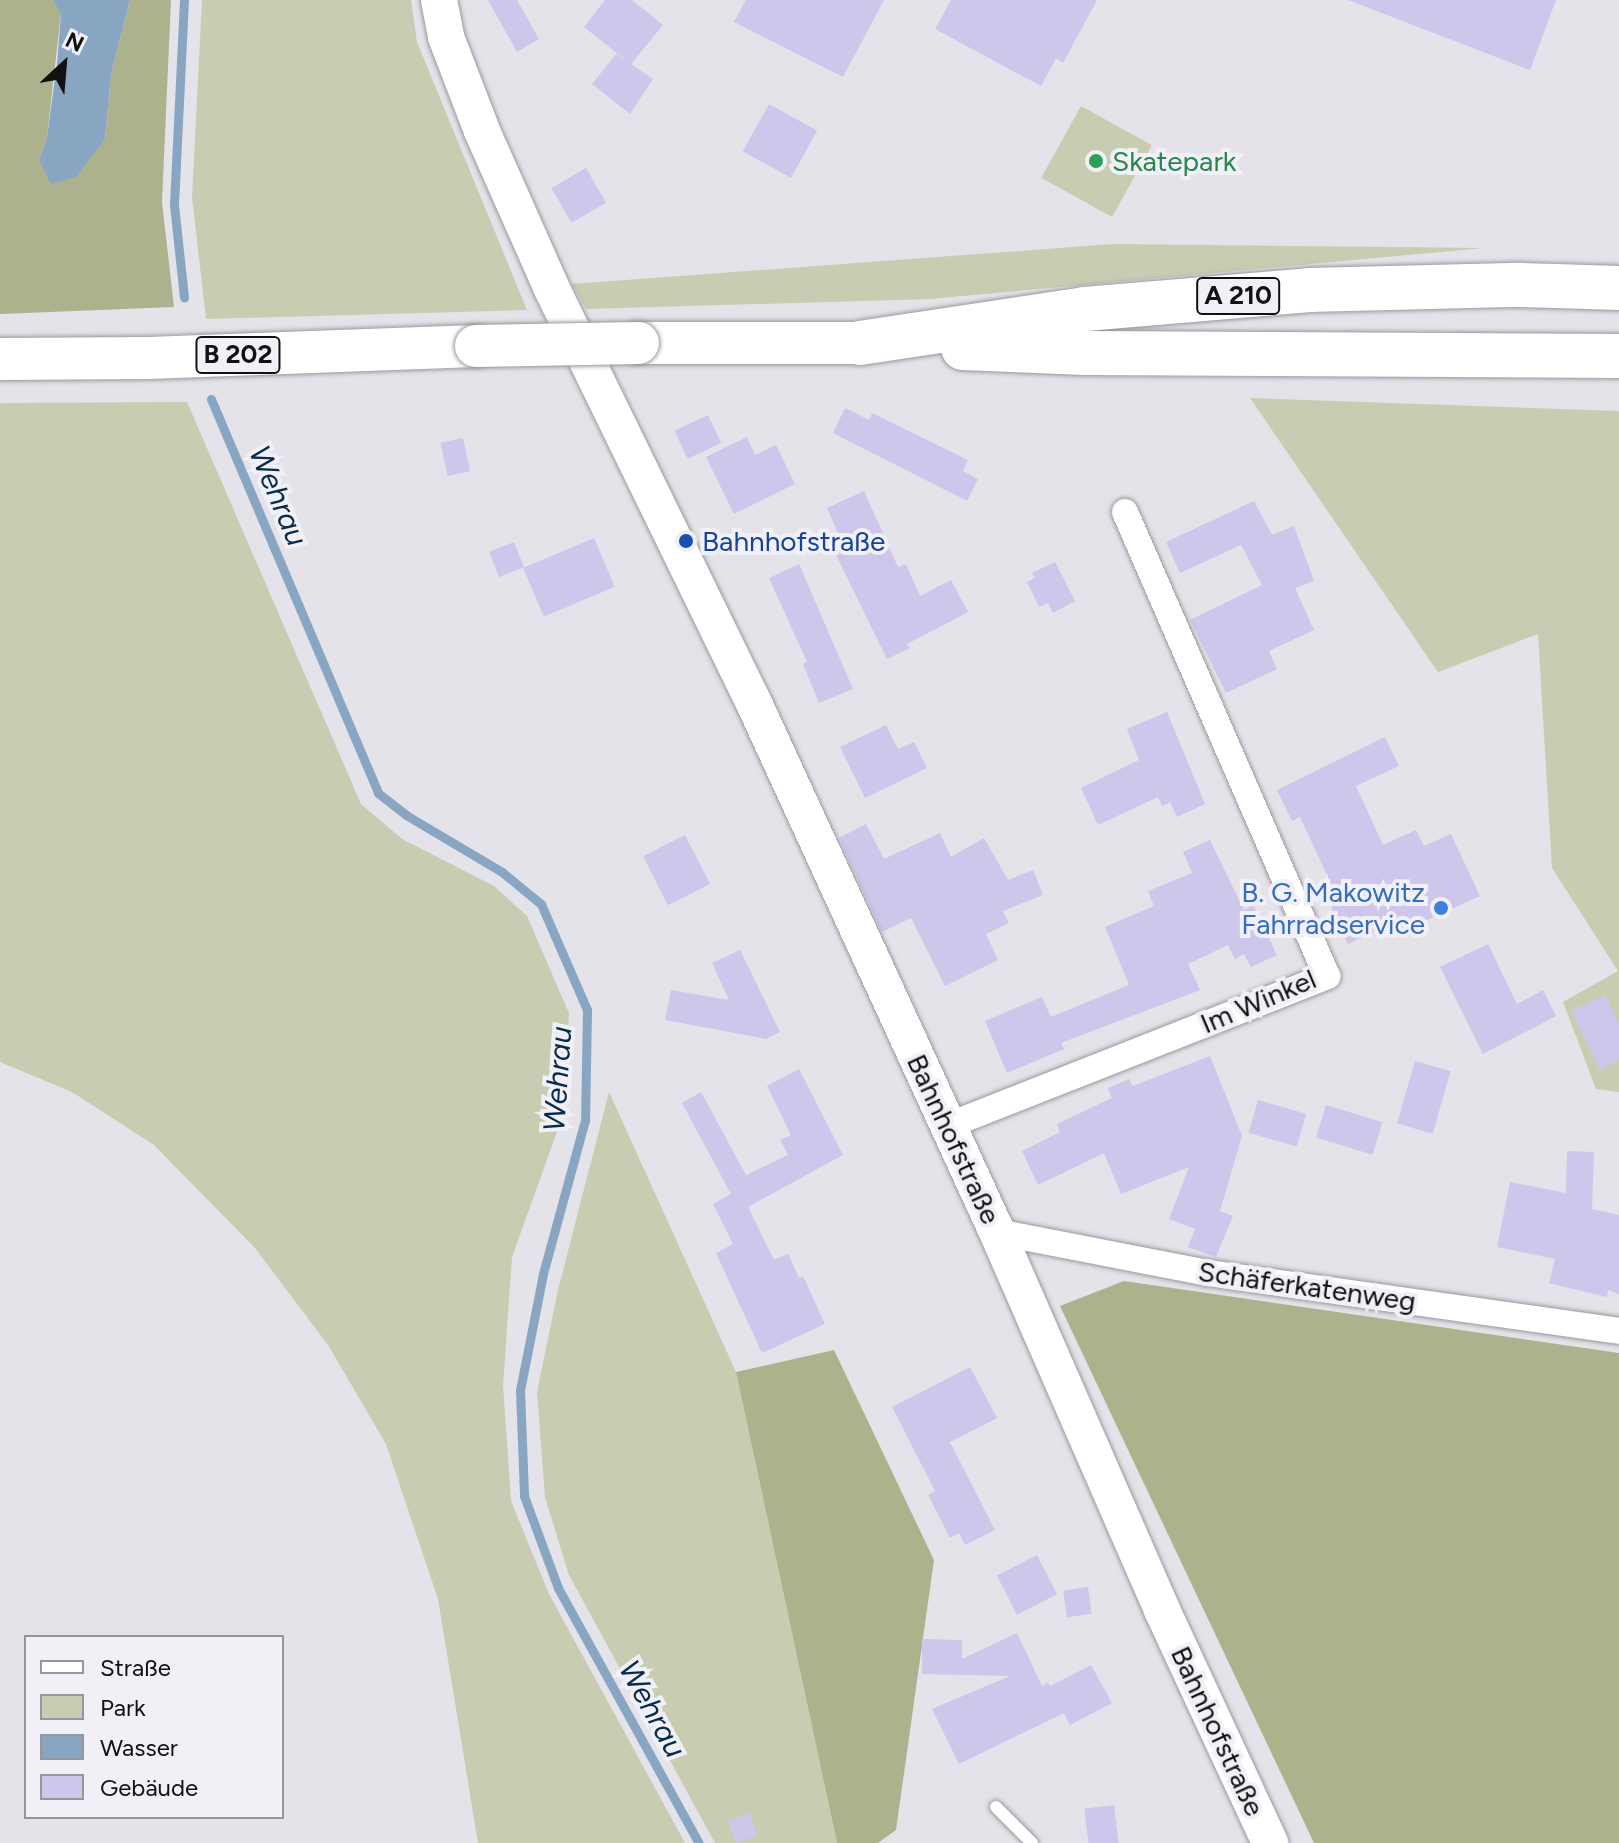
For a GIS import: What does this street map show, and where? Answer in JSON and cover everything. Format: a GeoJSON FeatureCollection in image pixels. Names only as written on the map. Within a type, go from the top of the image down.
{"type":"FeatureCollection","features":[{"type":"Feature","properties":{"kind":"highway","name":"A 210"},"geometry":{"type":"LineString","coordinates":[[860,343],[1085,309],[1309,290],[1520,285],[1619,288]]}},
{"type":"Feature","properties":{"kind":"highway","name":"A 210"},"geometry":{"type":"LineString","coordinates":[[860,343],[1085,353],[1619,356]]}},
{"type":"Feature","properties":{"kind":"highway","name":"B 202"},"geometry":{"type":"LineString","coordinates":[[0,359],[164,358],[476,346],[860,343]]}},
{"type":"Feature","properties":{"kind":"main road","name":"Bahnhofstraße"},"geometry":{"type":"LineString","coordinates":[[439,0],[446,37],[482,131],[551,287],[753,701],[997,1232],[1265,1841]]}},
{"type":"Feature","properties":{"kind":"street","name":"Im Winkel"},"geometry":{"type":"LineString","coordinates":[[947,1126],[1327,976],[1125,512]]}},
{"type":"Feature","properties":{"kind":"street","name":"Schäferkatenweg"},"geometry":{"type":"LineString","coordinates":[[997,1232],[1208,1273],[1619,1331]]}},
{"type":"Feature","properties":{"kind":"lane"},"geometry":{"type":"LineString","coordinates":[[996,1807],[1032,1843]]}},
{"type":"Feature","properties":{"kind":"green space"},"geometry":{"type":"Polygon","coordinates":[[[0,0],[53,0],[61,13],[47,137],[39,160],[105,139],[111,74],[130,0],[171,0],[162,202],[174,307],[0,314],[0,0]]]}},
{"type":"Feature","properties":{"kind":"green space"},"geometry":{"type":"Polygon","coordinates":[[[202,0],[411,0],[417,42],[527,310],[206,319],[192,197],[202,0]]]}},
{"type":"Feature","properties":{"kind":"green space","name":"Skatepark"},"geometry":{"type":"Polygon","coordinates":[[[1081,106],[1152,145],[1112,217],[1041,178],[1081,106]]]}},
{"type":"Feature","properties":{"kind":"green space"},"geometry":{"type":"Polygon","coordinates":[[[1113,244],[1484,248],[930,299],[586,309],[572,284],[1113,244]]]}},
{"type":"Feature","properties":{"kind":"green space"},"geometry":{"type":"Polygon","coordinates":[[[1250,398],[1619,411],[1619,1092],[1596,1089],[1563,1002],[1618,971],[1552,868],[1538,634],[1438,672],[1250,398]]]}},
{"type":"Feature","properties":{"kind":"green space"},"geometry":{"type":"Polygon","coordinates":[[[187,402],[361,804],[402,839],[494,886],[527,916],[569,1013],[563,1115],[512,1257],[503,1385],[511,1501],[549,1594],[685,1843],[478,1843],[438,1599],[386,1444],[328,1345],[255,1248],[154,1145],[72,1092],[0,1062],[0,403],[187,402]]]}},
{"type":"Feature","properties":{"kind":"green space"},"geometry":{"type":"Polygon","coordinates":[[[609,1092],[736,1372],[837,1843],[715,1843],[569,1575],[545,1497],[537,1392],[558,1290],[609,1092]]]}},
{"type":"Feature","properties":{"kind":"green space"},"geometry":{"type":"Polygon","coordinates":[[[1124,1281],[1619,1353],[1619,1843],[1314,1843],[1060,1306],[1124,1281]]]}},
{"type":"Feature","properties":{"kind":"green space"},"geometry":{"type":"Polygon","coordinates":[[[834,1350],[934,1560],[896,1830],[878,1843],[837,1843],[736,1372],[834,1350]]]}},
{"type":"Feature","properties":{"kind":"water"},"geometry":{"type":"Polygon","coordinates":[[[53,0],[130,0],[111,74],[105,139],[76,177],[51,184],[39,160],[47,137],[57,64],[61,14],[53,0]]]}},
{"type":"Feature","properties":{"kind":"building"},"geometry":{"type":"Polygon","coordinates":[[[488,0],[517,0],[539,39],[517,52],[488,0]]]}},
{"type":"Feature","properties":{"kind":"building"},"geometry":{"type":"Polygon","coordinates":[[[605,0],[632,0],[663,25],[631,64],[653,79],[630,114],[592,84],[616,54],[628,62],[584,27],[605,0]]]}},
{"type":"Feature","properties":{"kind":"building"},"geometry":{"type":"Polygon","coordinates":[[[746,0],[884,0],[843,77],[734,22],[746,0]]]}},
{"type":"Feature","properties":{"kind":"building"},"geometry":{"type":"Polygon","coordinates":[[[951,0],[1097,0],[1063,63],[1056,58],[1041,86],[935,29],[951,0]]]}},
{"type":"Feature","properties":{"kind":"building"},"geometry":{"type":"Polygon","coordinates":[[[1348,0],[1556,0],[1530,70],[1348,0]]]}},
{"type":"Feature","properties":{"kind":"building"},"geometry":{"type":"Polygon","coordinates":[[[769,104],[817,131],[791,178],[743,151],[769,104]]]}},
{"type":"Feature","properties":{"kind":"building"},"geometry":{"type":"Polygon","coordinates":[[[586,168],[606,203],[571,223],[551,188],[586,168]]]}},
{"type":"Feature","properties":{"kind":"building"},"geometry":{"type":"Polygon","coordinates":[[[845,408],[869,420],[872,413],[968,460],[963,471],[978,479],[967,501],[833,433],[845,408]]]}},
{"type":"Feature","properties":{"kind":"building"},"geometry":{"type":"Polygon","coordinates":[[[708,415],[721,443],[688,459],[674,431],[708,415]]]}},
{"type":"Feature","properties":{"kind":"building"},"geometry":{"type":"Polygon","coordinates":[[[747,437],[755,455],[776,445],[795,484],[734,514],[706,457],[747,437]]]}},
{"type":"Feature","properties":{"kind":"building"},"geometry":{"type":"Polygon","coordinates":[[[463,438],[470,471],[448,476],[441,443],[463,438]]]}},
{"type":"Feature","properties":{"kind":"building"},"geometry":{"type":"Polygon","coordinates":[[[864,491],[898,567],[906,564],[920,596],[951,580],[968,612],[907,644],[910,648],[887,659],[833,549],[843,545],[827,508],[864,491]]]}},
{"type":"Feature","properties":{"kind":"building"},"geometry":{"type":"Polygon","coordinates":[[[1254,501],[1272,535],[1294,526],[1314,581],[1295,588],[1314,630],[1269,651],[1277,669],[1226,693],[1190,620],[1262,585],[1241,545],[1180,573],[1166,542],[1254,501]]]}},
{"type":"Feature","properties":{"kind":"building"},"geometry":{"type":"Polygon","coordinates":[[[594,538],[615,587],[544,617],[523,568],[594,538]]]}},
{"type":"Feature","properties":{"kind":"building"},"geometry":{"type":"Polygon","coordinates":[[[514,542],[524,567],[499,577],[489,552],[514,542]]]}},
{"type":"Feature","properties":{"kind":"building"},"geometry":{"type":"Polygon","coordinates":[[[1055,562],[1075,601],[1053,613],[1048,603],[1039,607],[1027,582],[1035,578],[1032,573],[1055,562]]]}},
{"type":"Feature","properties":{"kind":"building"},"geometry":{"type":"Polygon","coordinates":[[[799,564],[853,689],[819,703],[803,664],[807,662],[769,578],[799,564]]]}},
{"type":"Feature","properties":{"kind":"building"},"geometry":{"type":"Polygon","coordinates":[[[1167,712],[1205,804],[1177,817],[1170,802],[1162,806],[1158,797],[1098,825],[1081,788],[1139,760],[1127,729],[1167,712]]]}},
{"type":"Feature","properties":{"kind":"building"},"geometry":{"type":"Polygon","coordinates":[[[886,725],[898,749],[914,742],[927,768],[865,798],[840,747],[886,725]]]}},
{"type":"Feature","properties":{"kind":"building"},"geometry":{"type":"Polygon","coordinates":[[[1385,737],[1399,766],[1356,786],[1383,845],[1416,830],[1424,846],[1451,834],[1480,896],[1387,938],[1382,928],[1348,944],[1331,907],[1340,903],[1300,817],[1292,821],[1277,790],[1385,737]]]}},
{"type":"Feature","properties":{"kind":"building"},"geometry":{"type":"Polygon","coordinates":[[[866,824],[884,859],[940,833],[951,857],[984,838],[1008,880],[1033,870],[1043,895],[1003,911],[1009,923],[986,934],[998,960],[945,986],[911,918],[882,932],[839,838],[866,824]]]}},
{"type":"Feature","properties":{"kind":"building"},"geometry":{"type":"Polygon","coordinates":[[[685,835],[710,884],[668,905],[643,856],[685,835]]]}},
{"type":"Feature","properties":{"kind":"building"},"geometry":{"type":"Polygon","coordinates":[[[1210,840],[1244,910],[1253,905],[1277,955],[1251,967],[1244,954],[1235,959],[1228,945],[1188,964],[1200,990],[1061,1043],[1064,1049],[1007,1073],[985,1021],[1042,997],[1051,1017],[1129,985],[1105,927],[1154,906],[1148,891],[1192,873],[1183,852],[1210,840]]]}},
{"type":"Feature","properties":{"kind":"building"},"geometry":{"type":"Polygon","coordinates":[[[1488,944],[1517,1004],[1543,990],[1556,1016],[1483,1054],[1440,967],[1488,944]]]}},
{"type":"Feature","properties":{"kind":"building"},"geometry":{"type":"Polygon","coordinates":[[[740,950],[780,1032],[766,1039],[665,1020],[671,990],[729,1000],[712,963],[740,950]]]}},
{"type":"Feature","properties":{"kind":"building"},"geometry":{"type":"Polygon","coordinates":[[[1605,995],[1619,1024],[1619,1060],[1600,1070],[1571,1011],[1605,995]]]}},
{"type":"Feature","properties":{"kind":"building"},"geometry":{"type":"Polygon","coordinates":[[[1210,1056],[1242,1136],[1220,1211],[1233,1216],[1216,1257],[1188,1247],[1195,1229],[1169,1219],[1189,1167],[1121,1194],[1104,1153],[1038,1185],[1022,1151],[1060,1132],[1057,1124],[1112,1098],[1108,1088],[1129,1079],[1133,1086],[1210,1056]]]}},
{"type":"Feature","properties":{"kind":"building"},"geometry":{"type":"Polygon","coordinates":[[[1415,1061],[1451,1071],[1433,1134],[1397,1123],[1415,1061]]]}},
{"type":"Feature","properties":{"kind":"building"},"geometry":{"type":"Polygon","coordinates":[[[799,1069],[843,1155],[748,1207],[774,1260],[788,1254],[799,1278],[803,1276],[825,1324],[762,1353],[716,1253],[733,1244],[713,1204],[731,1194],[682,1103],[701,1092],[746,1175],[788,1155],[780,1140],[791,1135],[767,1086],[799,1069]]]}},
{"type":"Feature","properties":{"kind":"building"},"geometry":{"type":"Polygon","coordinates":[[[1258,1100],[1306,1114],[1297,1146],[1249,1133],[1258,1100]]]}},
{"type":"Feature","properties":{"kind":"building"},"geometry":{"type":"Polygon","coordinates":[[[1326,1105],[1382,1122],[1372,1155],[1316,1138],[1326,1105]]]}},
{"type":"Feature","properties":{"kind":"building"},"geometry":{"type":"Polygon","coordinates":[[[1567,1151],[1594,1152],[1592,1209],[1619,1215],[1619,1294],[1608,1290],[1607,1297],[1549,1283],[1555,1259],[1497,1247],[1510,1182],[1566,1193],[1567,1151]]]}},
{"type":"Feature","properties":{"kind":"building"},"geometry":{"type":"Polygon","coordinates":[[[970,1367],[997,1418],[950,1442],[995,1530],[965,1545],[959,1533],[950,1538],[928,1495],[935,1491],[892,1407],[970,1367]]]}},
{"type":"Feature","properties":{"kind":"building"},"geometry":{"type":"Polygon","coordinates":[[[1037,1555],[1057,1594],[1017,1615],[997,1575],[1037,1555]]]}},
{"type":"Feature","properties":{"kind":"building"},"geometry":{"type":"Polygon","coordinates":[[[1088,1587],[1092,1614],[1067,1617],[1063,1590],[1088,1587]]]}},
{"type":"Feature","properties":{"kind":"building"},"geometry":{"type":"Polygon","coordinates":[[[1017,1633],[1042,1686],[1048,1682],[1050,1686],[1091,1665],[1112,1703],[1070,1725],[1064,1713],[959,1764],[932,1709],[1010,1676],[922,1674],[922,1639],[962,1640],[962,1659],[1017,1633]]]}},
{"type":"Feature","properties":{"kind":"building"},"geometry":{"type":"Polygon","coordinates":[[[1114,1805],[1119,1843],[1088,1843],[1084,1809],[1114,1805]]]}},
{"type":"Feature","properties":{"kind":"building"},"geometry":{"type":"Polygon","coordinates":[[[749,1813],[758,1835],[736,1843],[728,1822],[749,1813]]]}},
{"type":"Feature","properties":{"kind":"waterway","name":"Wehrau"},"geometry":{"type":"LineString","coordinates":[[184,0],[174,205],[184,297]]}},
{"type":"Feature","properties":{"kind":"waterway","name":"Wehrau"},"geometry":{"type":"LineString","coordinates":[[211,399],[378,793],[406,815],[502,872],[541,904],[587,1010],[585,1120],[543,1274],[520,1390],[524,1496],[558,1588],[699,1843]]}},
{"type":"Feature","properties":{"kind":"place","name":"Skatepark"},"geometry":{"type":"Point","coordinates":[1096,161]}},
{"type":"Feature","properties":{"kind":"place","name":"Bahnhofstraße"},"geometry":{"type":"Point","coordinates":[686,541]}},
{"type":"Feature","properties":{"kind":"place","name":"B. G. Makowitz Fahrradservice"},"geometry":{"type":"Point","coordinates":[1441,908]}}]}
